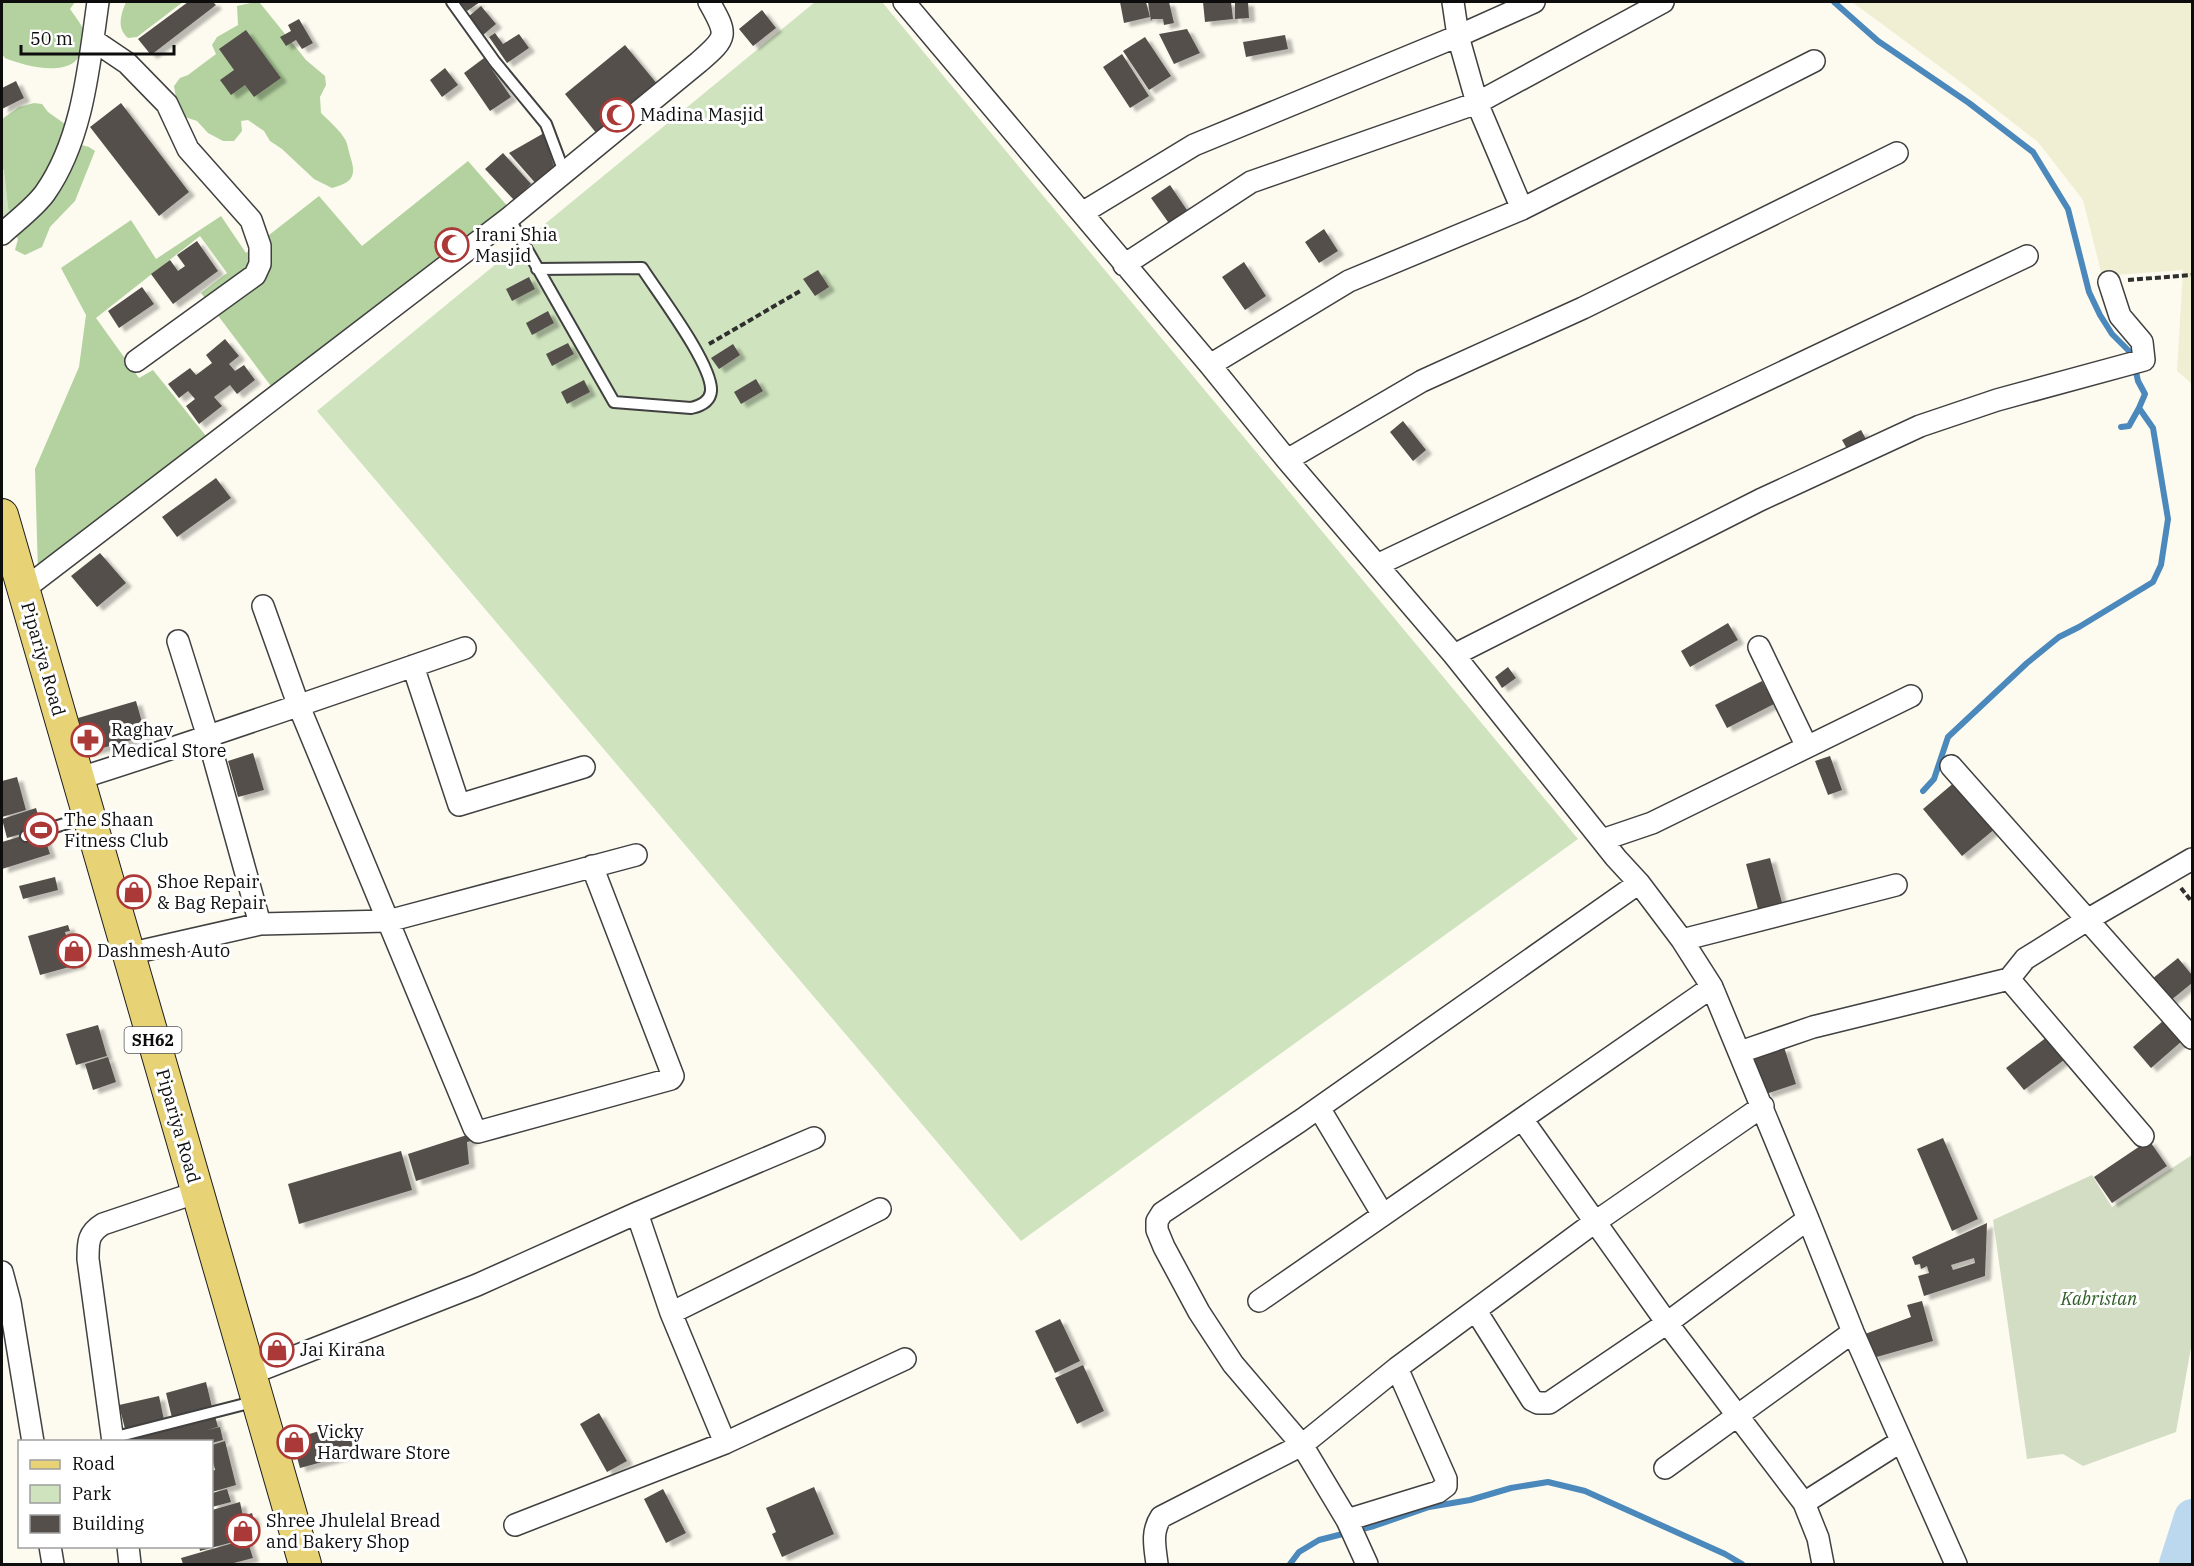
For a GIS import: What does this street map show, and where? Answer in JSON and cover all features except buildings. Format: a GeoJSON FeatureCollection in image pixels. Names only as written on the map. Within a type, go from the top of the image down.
{"type":"FeatureCollection","features":[{"type":"Feature","properties":{"kind":"main road","name":"Pipariya Road"},"geometry":{"type":"LineString","coordinates":[[2,515],[10,572],[77,820],[292,1564]]}},
{"type":"Feature","properties":{"kind":"main road","name":"Pipariya Road"},"geometry":{"type":"LineString","coordinates":[[10,572],[77,779],[305,1564]]}},
{"type":"Feature","properties":{"kind":"street"},"geometry":{"type":"LineString","coordinates":[[2,234],[45,194],[74,137],[98,2]]}},
{"type":"Feature","properties":{"kind":"street"},"geometry":{"type":"LineString","coordinates":[[10,572],[508,218],[720,44],[723,36],[722,28],[709,2]]}},
{"type":"Feature","properties":{"kind":"street"},"geometry":{"type":"LineString","coordinates":[[904,2],[1210,365],[1287,460],[1454,655],[1639,883],[1682,940],[1712,987],[1853,1332],[1956,1564]]}},
{"type":"Feature","properties":{"kind":"street"},"geometry":{"type":"LineString","coordinates":[[1453,2],[1458,36],[1477,103],[1522,209]]}},
{"type":"Feature","properties":{"kind":"street"},"geometry":{"type":"LineString","coordinates":[[1082,213],[1194,145],[1458,36],[1534,2]]}},
{"type":"Feature","properties":{"kind":"street"},"geometry":{"type":"LineString","coordinates":[[1124,265],[1251,182],[1477,103],[1663,2]]}},
{"type":"Feature","properties":{"kind":"street"},"geometry":{"type":"LineString","coordinates":[[93,40],[133,55],[167,104],[189,150],[251,220],[260,246],[260,264],[255,275],[136,361]]}},
{"type":"Feature","properties":{"kind":"street"},"geometry":{"type":"LineString","coordinates":[[1210,365],[1349,281],[1522,209],[1814,61]]}},
{"type":"Feature","properties":{"kind":"street"},"geometry":{"type":"LineString","coordinates":[[1287,460],[1422,381],[1583,308],[1897,153]]}},
{"type":"Feature","properties":{"kind":"street"},"geometry":{"type":"LineString","coordinates":[[1377,564],[2027,256]]}},
{"type":"Feature","properties":{"kind":"street"},"geometry":{"type":"LineString","coordinates":[[1454,655],[1760,500],[1920,426],[1997,400],[2144,360],[2142,342],[2120,316],[2109,282]]}},
{"type":"Feature","properties":{"kind":"street"},"geometry":{"type":"LineString","coordinates":[[263,606],[298,704],[474,1128],[478,1132],[670,1079],[673,1076],[592,866]]}},
{"type":"Feature","properties":{"kind":"street"},"geometry":{"type":"LineString","coordinates":[[178,641],[208,738],[260,924]]}},
{"type":"Feature","properties":{"kind":"street"},"geometry":{"type":"LineString","coordinates":[[1760,647],[1807,747]]}},
{"type":"Feature","properties":{"kind":"street"},"geometry":{"type":"LineString","coordinates":[[77,779],[208,738],[298,704],[465,648]]}},
{"type":"Feature","properties":{"kind":"street"},"geometry":{"type":"LineString","coordinates":[[413,666],[459,806],[584,767]]}},
{"type":"Feature","properties":{"kind":"street"},"geometry":{"type":"LineString","coordinates":[[1602,840],[1652,824],[1911,696]]}},
{"type":"Feature","properties":{"kind":"street"},"geometry":{"type":"LineString","coordinates":[[1952,766],[2193,1038]]}},
{"type":"Feature","properties":{"kind":"street"},"geometry":{"type":"LineString","coordinates":[[128,954],[260,924],[388,921],[636,855]]}},
{"type":"Feature","properties":{"kind":"street"},"geometry":{"type":"LineString","coordinates":[[1740,1052],[1813,1027],[2009,979],[2025,960],[2087,920],[2193,859]]}},
{"type":"Feature","properties":{"kind":"street"},"geometry":{"type":"LineString","coordinates":[[1367,1564],[1351,1528],[1302,1445],[1233,1364],[1216,1339],[1164,1247],[1157,1230],[1157,1221],[1162,1213],[1319,1108],[1639,883]]}},
{"type":"Feature","properties":{"kind":"street"},"geometry":{"type":"LineString","coordinates":[[1682,940],[1896,885]]}},
{"type":"Feature","properties":{"kind":"street"},"geometry":{"type":"LineString","coordinates":[[2009,979],[2143,1136]]}},
{"type":"Feature","properties":{"kind":"street"},"geometry":{"type":"LineString","coordinates":[[1259,1301],[1712,987]]}},
{"type":"Feature","properties":{"kind":"street"},"geometry":{"type":"LineString","coordinates":[[1157,1564],[1154,1539],[1156,1526],[1161,1517],[1302,1445],[1397,1368],[1596,1222],[1762,1106]]}},
{"type":"Feature","properties":{"kind":"street"},"geometry":{"type":"LineString","coordinates":[[1319,1108],[1383,1215]]}},
{"type":"Feature","properties":{"kind":"street"},"geometry":{"type":"LineString","coordinates":[[1522,1119],[1667,1323],[1804,1503],[1818,1538],[1823,1564]]}},
{"type":"Feature","properties":{"kind":"street"},"geometry":{"type":"LineString","coordinates":[[250,1374],[477,1285],[637,1213],[814,1138]]}},
{"type":"Feature","properties":{"kind":"street"},"geometry":{"type":"LineString","coordinates":[[112,1440],[88,1259],[89,1237],[94,1229],[103,1224],[186,1196]]}},
{"type":"Feature","properties":{"kind":"street"},"geometry":{"type":"LineString","coordinates":[[671,1313],[880,1209]]}},
{"type":"Feature","properties":{"kind":"street"},"geometry":{"type":"LineString","coordinates":[[637,1213],[671,1313],[725,1443]]}},
{"type":"Feature","properties":{"kind":"street"},"geometry":{"type":"LineString","coordinates":[[1476,1311],[1532,1400],[1538,1403],[1553,1401],[1667,1323],[1808,1219]]}},
{"type":"Feature","properties":{"kind":"street"},"geometry":{"type":"LineString","coordinates":[[2,1272],[10,1302],[33,1440]]}},
{"type":"Feature","properties":{"kind":"street"},"geometry":{"type":"LineString","coordinates":[[1665,1468],[1853,1332]]}},
{"type":"Feature","properties":{"kind":"street"},"geometry":{"type":"LineString","coordinates":[[515,1525],[725,1443],[905,1359]]}},
{"type":"Feature","properties":{"kind":"street"},"geometry":{"type":"LineString","coordinates":[[1351,1528],[1438,1492],[1446,1486],[1446,1479],[1397,1368]]}},
{"type":"Feature","properties":{"kind":"street"},"geometry":{"type":"LineString","coordinates":[[1804,1503],[1900,1442]]}},
{"type":"Feature","properties":{"kind":"street"},"geometry":{"type":"LineString","coordinates":[[51,1548],[53,1564]]}},
{"type":"Feature","properties":{"kind":"street"},"geometry":{"type":"LineString","coordinates":[[128,1548],[130,1564]]}},
{"type":"Feature","properties":{"kind":"lane"},"geometry":{"type":"LineString","coordinates":[[452,2],[495,62],[546,124],[564,172]]}},
{"type":"Feature","properties":{"kind":"lane"},"geometry":{"type":"LineString","coordinates":[[508,218],[537,270],[614,402],[691,408],[703,405],[711,394],[710,377],[642,268],[537,270]]}},
{"type":"Feature","properties":{"kind":"lane"},"geometry":{"type":"LineString","coordinates":[[26,836],[77,820]]}},
{"type":"Feature","properties":{"kind":"lane"},"geometry":{"type":"LineString","coordinates":[[112,1440],[245,1404]]}},
{"type":"Feature","properties":{"kind":"path"},"geometry":{"type":"LineString","coordinates":[[2109,282],[2193,275]]}},
{"type":"Feature","properties":{"kind":"path"},"geometry":{"type":"LineString","coordinates":[[696,352],[802,290]]}},
{"type":"Feature","properties":{"kind":"green space"},"geometry":{"type":"Polygon","coordinates":[[[2,2],[75,2],[70,9],[83,29],[82,47],[78,58],[61,68],[49,68],[5,58],[2,54],[2,2]]]}},
{"type":"Feature","properties":{"kind":"green space"},"geometry":{"type":"Polygon","coordinates":[[[126,2],[183,2],[137,37],[128,38],[121,25],[121,16],[126,2]]]}},
{"type":"Feature","properties":{"kind":"green space"},"geometry":{"type":"Polygon","coordinates":[[[815,2],[882,2],[1578,839],[1021,1241],[317,411],[815,2]]]}},
{"type":"Feature","properties":{"kind":"green space"},"geometry":{"type":"Polygon","coordinates":[[[1852,2],[2192,2],[2192,384],[2177,371],[2183,270],[2102,276],[2083,200],[2038,142],[1852,2]]]}},
{"type":"Feature","properties":{"kind":"green space"},"geometry":{"type":"Polygon","coordinates":[[[260,3],[306,60],[325,76],[326,85],[320,97],[321,113],[338,129],[346,141],[353,165],[352,175],[348,182],[332,188],[314,179],[270,141],[264,131],[248,120],[241,121],[242,131],[234,141],[223,141],[208,133],[197,121],[185,117],[177,104],[174,86],[180,78],[188,75],[216,54],[212,45],[217,37],[238,25],[237,6],[260,3]]]}},
{"type":"Feature","properties":{"kind":"green space"},"geometry":{"type":"Polygon","coordinates":[[[34,103],[42,104],[48,112],[72,129],[45,182],[11,215],[2,168],[2,119],[19,107],[34,103]]]}},
{"type":"Feature","properties":{"kind":"green space"},"geometry":{"type":"Polygon","coordinates":[[[82,145],[95,151],[75,201],[50,227],[42,247],[25,255],[15,250],[18,239],[11,229],[74,146],[82,145]]]}},
{"type":"Feature","properties":{"kind":"green space"},"geometry":{"type":"Polygon","coordinates":[[[468,161],[510,209],[38,572],[35,469],[79,367],[86,315],[61,268],[131,220],[156,259],[221,216],[246,253],[319,196],[362,246],[468,161]],[[200,236],[96,318],[139,378],[153,370],[206,436],[271,386],[201,293],[227,273],[200,236]]]}},
{"type":"Feature","properties":{"kind":"green space"},"geometry":{"type":"Polygon","coordinates":[[[2,169],[11,215],[2,222],[2,169]]]}},
{"type":"Feature","properties":{"kind":"green space","name":"Kabristan"},"geometry":{"type":"Polygon","coordinates":[[[2192,1155],[2192,1342],[2176,1432],[2083,1466],[2063,1454],[2027,1459],[1993,1220],[2092,1175],[2112,1207],[2192,1155]]]}},
{"type":"Feature","properties":{"kind":"waterway"},"geometry":{"type":"LineString","coordinates":[[1834,2],[1878,41],[1969,103],[2033,152],[2068,209],[2089,292],[2100,315],[2112,334],[2129,351]]}},
{"type":"Feature","properties":{"kind":"waterway"},"geometry":{"type":"LineString","coordinates":[[1923,791],[1934,779],[1948,737],[2027,663],[2059,637],[2153,582],[2161,565],[2168,519],[2153,428],[2139,408],[2145,394],[2136,372]]}},
{"type":"Feature","properties":{"kind":"waterway"},"geometry":{"type":"LineString","coordinates":[[2121,427],[2129,426],[2139,408]]}},
{"type":"Feature","properties":{"kind":"waterway"},"geometry":{"type":"LineString","coordinates":[[1290,1564],[1299,1552],[1319,1540],[1374,1526],[1429,1507],[1548,1482],[1585,1491],[1725,1554],[1742,1564]]}},
{"type":"Feature","properties":{"kind":"waterway"},"geometry":{"type":"LineString","coordinates":[[2177,1564],[2192,1517]]}},
{"type":"Feature","properties":{"kind":"place","name":"Madina Masjid"},"geometry":{"type":"Point","coordinates":[617,115]}},
{"type":"Feature","properties":{"kind":"place","name":"Irani Shia Masjid"},"geometry":{"type":"Point","coordinates":[452,245]}},
{"type":"Feature","properties":{"kind":"place","name":"Raghav Medical Store"},"geometry":{"type":"Point","coordinates":[88,740]}},
{"type":"Feature","properties":{"kind":"place","name":"The Shaan Fitness Club"},"geometry":{"type":"Point","coordinates":[41,830]}},
{"type":"Feature","properties":{"kind":"place","name":"Shoe Repair & Bag Repair"},"geometry":{"type":"Point","coordinates":[134,892]}},
{"type":"Feature","properties":{"kind":"place","name":"Dashmesh Auto"},"geometry":{"type":"Point","coordinates":[74,951]}},
{"type":"Feature","properties":{"kind":"place","name":"Jai Kirana"},"geometry":{"type":"Point","coordinates":[277,1350]}},
{"type":"Feature","properties":{"kind":"place","name":"Vicky Hardware Store"},"geometry":{"type":"Point","coordinates":[294,1442]}},
{"type":"Feature","properties":{"kind":"place","name":"Shree Jhulelal Bread and Bakery Shop"},"geometry":{"type":"Point","coordinates":[243,1531]}}]}
